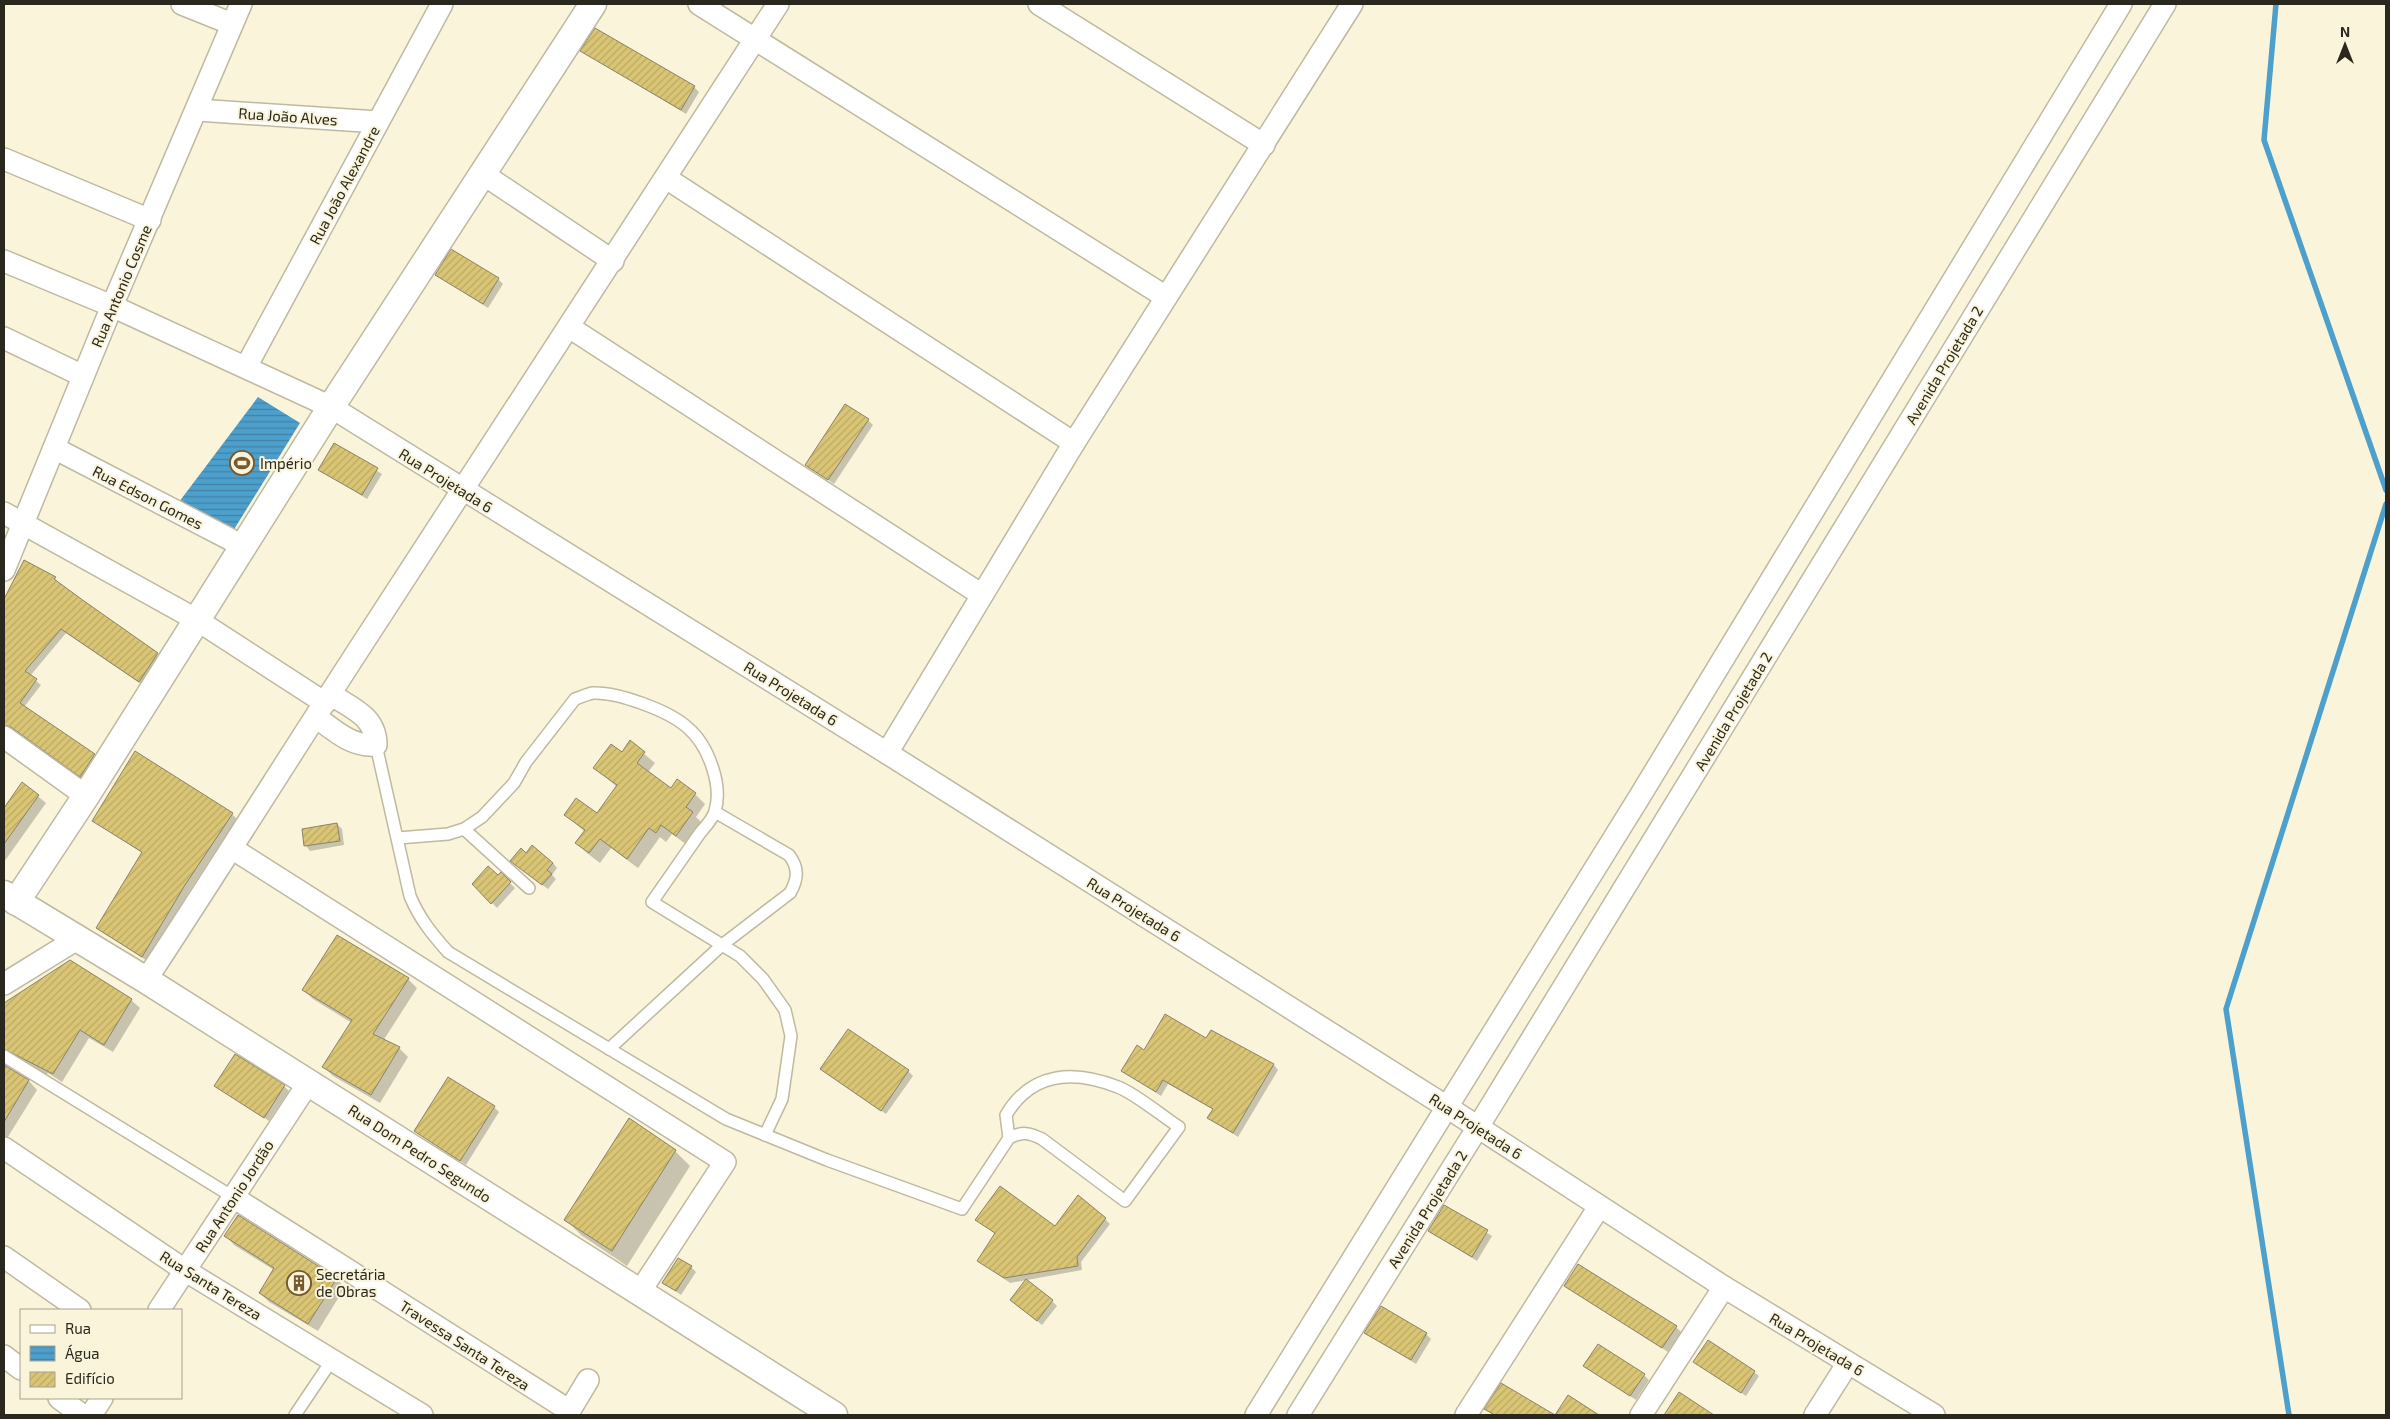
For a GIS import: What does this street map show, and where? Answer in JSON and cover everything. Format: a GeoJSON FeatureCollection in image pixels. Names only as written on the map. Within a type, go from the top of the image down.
{"type":"FeatureCollection","features":[{"type":"Feature","properties":{"kind":"street"},"geometry":{"type":"LineString","coordinates":[[182,4],[232,24]]}},
{"type":"Feature","properties":{"kind":"street","name":"Rua Antonio Cosme"},"geometry":{"type":"LineString","coordinates":[[4,570],[82,376],[241,4]]}},
{"type":"Feature","properties":{"kind":"street","name":"Rua João Alexandre"},"geometry":{"type":"LineString","coordinates":[[246,367],[442,4]]}},
{"type":"Feature","properties":{"kind":"street"},"geometry":{"type":"LineString","coordinates":[[10,898],[86,796],[331,407],[593,4]]}},
{"type":"Feature","properties":{"kind":"street"},"geometry":{"type":"LineString","coordinates":[[699,4],[1166,297]]}},
{"type":"Feature","properties":{"kind":"street"},"geometry":{"type":"LineString","coordinates":[[146,980],[778,4]]}},
{"type":"Feature","properties":{"kind":"street"},"geometry":{"type":"LineString","coordinates":[[1038,4],[1264,145]]}},
{"type":"Feature","properties":{"kind":"street"},"geometry":{"type":"LineString","coordinates":[[888,754],[1074,443],[1352,4]]}},
{"type":"Feature","properties":{"kind":"street"},"geometry":{"type":"LineString","coordinates":[[1256,1415],[1640,796],[2121,4]]}},
{"type":"Feature","properties":{"kind":"street","name":"Avenida Projetada 2"},"geometry":{"type":"LineString","coordinates":[[1298,1415],[1478,1127],[2165,4]]}},
{"type":"Feature","properties":{"kind":"street","name":"Rua João Alves"},"geometry":{"type":"LineString","coordinates":[[197,110],[378,122]]}},
{"type":"Feature","properties":{"kind":"street"},"geometry":{"type":"LineString","coordinates":[[4,159],[150,220]]}},
{"type":"Feature","properties":{"kind":"street"},"geometry":{"type":"LineString","coordinates":[[483,174],[613,261]]}},
{"type":"Feature","properties":{"kind":"street"},"geometry":{"type":"LineString","coordinates":[[666,178],[1074,443]]}},
{"type":"Feature","properties":{"kind":"street","name":"Rua Projetada 6"},"geometry":{"type":"LineString","coordinates":[[4,261],[112,306],[331,407],[888,754],[1447,1107],[1724,1287],[1934,1415]]}},
{"type":"Feature","properties":{"kind":"street"},"geometry":{"type":"LineString","coordinates":[[569,327],[982,596]]}},
{"type":"Feature","properties":{"kind":"street"},"geometry":{"type":"LineString","coordinates":[[4,338],[82,376]]}},
{"type":"Feature","properties":{"kind":"street","name":"Rua Edson Gomes"},"geometry":{"type":"LineString","coordinates":[[54,448],[243,546]]}},
{"type":"Feature","properties":{"kind":"street"},"geometry":{"type":"LineString","coordinates":[[4,512],[197,620],[324,705],[371,723],[376,733],[376,745],[365,746],[347,739],[324,705]]}},
{"type":"Feature","properties":{"kind":"street"},"geometry":{"type":"LineString","coordinates":[[4,737],[86,796]]}},
{"type":"Feature","properties":{"kind":"street"},"geometry":{"type":"LineString","coordinates":[[232,849],[725,1162],[639,1293]]}},
{"type":"Feature","properties":{"kind":"street","name":"Rua Dom Pedro Segundo"},"geometry":{"type":"LineString","coordinates":[[10,898],[309,1082],[834,1415]]}},
{"type":"Feature","properties":{"kind":"street"},"geometry":{"type":"LineString","coordinates":[[4,984],[78,939]]}},
{"type":"Feature","properties":{"kind":"street","name":"Rua Antonio Jordão"},"geometry":{"type":"LineString","coordinates":[[160,1309],[309,1082]]}},
{"type":"Feature","properties":{"kind":"street","name":"Rua Santa Tereza"},"geometry":{"type":"LineString","coordinates":[[4,1148],[186,1270],[422,1415]]}},
{"type":"Feature","properties":{"kind":"street","name":"Travessa Santa Tereza"},"geometry":{"type":"LineString","coordinates":[[234,1197],[568,1413]]}},
{"type":"Feature","properties":{"kind":"street"},"geometry":{"type":"LineString","coordinates":[[1466,1415],[1599,1207]]}},
{"type":"Feature","properties":{"kind":"street"},"geometry":{"type":"LineString","coordinates":[[4,1257],[79,1309]]}},
{"type":"Feature","properties":{"kind":"street"},"geometry":{"type":"LineString","coordinates":[[1642,1415],[1724,1287]]}},
{"type":"Feature","properties":{"kind":"street"},"geometry":{"type":"LineString","coordinates":[[4,1356],[20,1368]]}},
{"type":"Feature","properties":{"kind":"street"},"geometry":{"type":"LineString","coordinates":[[1815,1415],[1848,1363]]}},
{"type":"Feature","properties":{"kind":"street"},"geometry":{"type":"LineString","coordinates":[[568,1413],[588,1380]]}},
{"type":"Feature","properties":{"kind":"street"},"geometry":{"type":"LineString","coordinates":[[60,1399],[82,1415]]}},
{"type":"Feature","properties":{"kind":"street"},"geometry":{"type":"LineString","coordinates":[[91,1415],[101,1399]]}},
{"type":"Feature","properties":{"kind":"lane"},"geometry":{"type":"LineString","coordinates":[[398,838],[448,834],[464,830],[482,817],[508,790],[526,762],[575,699],[593,693],[613,695],[658,710],[688,727],[703,745],[713,768],[715,812],[652,902],[740,956],[764,979],[785,1010],[791,1036],[782,1099],[765,1135]]}},
{"type":"Feature","properties":{"kind":"lane"},"geometry":{"type":"LineString","coordinates":[[376,745],[410,896],[416,912],[448,952],[726,1119],[827,1160],[962,1210],[1009,1138],[1017,1134],[1028,1132],[1042,1138],[1125,1201],[1179,1127],[1119,1087],[1073,1075],[1062,1075],[1043,1080],[1015,1102],[1006,1115],[1009,1138]]}},
{"type":"Feature","properties":{"kind":"lane"},"geometry":{"type":"LineString","coordinates":[[609,1049],[722,945],[790,893],[795,884],[797,874],[795,864],[789,855],[715,812]]}},
{"type":"Feature","properties":{"kind":"lane"},"geometry":{"type":"LineString","coordinates":[[464,830],[529,888]]}},
{"type":"Feature","properties":{"kind":"lane"},"geometry":{"type":"LineString","coordinates":[[4,1056],[234,1197]]}},
{"type":"Feature","properties":{"kind":"lane"},"geometry":{"type":"LineString","coordinates":[[294,1415],[332,1360]]}},
{"type":"Feature","properties":{"kind":"water","name":"Império"},"geometry":{"type":"Polygon","coordinates":[[[258,397],[300,423],[233,531],[179,502],[258,397]]]}},
{"type":"Feature","properties":{"kind":"building"},"geometry":{"type":"Polygon","coordinates":[[[595,28],[695,86],[681,110],[580,51],[595,28]]]}},
{"type":"Feature","properties":{"kind":"building"},"geometry":{"type":"Polygon","coordinates":[[[451,249],[499,278],[483,304],[435,275],[451,249]]]}},
{"type":"Feature","properties":{"kind":"building"},"geometry":{"type":"Polygon","coordinates":[[[845,404],[869,419],[828,480],[805,465],[845,404]]]}},
{"type":"Feature","properties":{"kind":"building"},"geometry":{"type":"Polygon","coordinates":[[[334,443],[378,468],[362,495],[318,470],[334,443]]]}},
{"type":"Feature","properties":{"kind":"building"},"geometry":{"type":"Polygon","coordinates":[[[24,560],[56,577],[54,579],[158,653],[139,682],[61,629],[25,671],[37,679],[20,703],[95,754],[80,777],[11,727],[4,725],[4,599],[24,560]]]}},
{"type":"Feature","properties":{"kind":"building"},"geometry":{"type":"Polygon","coordinates":[[[630,740],[645,752],[637,763],[671,788],[677,779],[696,793],[686,807],[693,812],[676,836],[661,825],[656,833],[649,828],[627,859],[600,839],[589,853],[575,843],[585,830],[564,815],[576,798],[597,813],[617,785],[593,768],[611,744],[622,752],[630,740]]]}},
{"type":"Feature","properties":{"kind":"building"},"geometry":{"type":"Polygon","coordinates":[[[135,751],[233,813],[185,885],[142,957],[96,928],[142,852],[92,821],[135,751]]]}},
{"type":"Feature","properties":{"kind":"building"},"geometry":{"type":"Polygon","coordinates":[[[22,782],[39,795],[4,844],[4,808],[22,782]]]}},
{"type":"Feature","properties":{"kind":"building"},"geometry":{"type":"Polygon","coordinates":[[[337,823],[340,841],[304,846],[302,829],[337,823]]]}},
{"type":"Feature","properties":{"kind":"building"},"geometry":{"type":"Polygon","coordinates":[[[532,845],[553,863],[547,870],[552,874],[542,885],[510,861],[521,848],[526,853],[532,845]]]}},
{"type":"Feature","properties":{"kind":"building"},"geometry":{"type":"Polygon","coordinates":[[[488,866],[498,875],[501,872],[511,882],[491,904],[472,884],[488,866]]]}},
{"type":"Feature","properties":{"kind":"building"},"geometry":{"type":"Polygon","coordinates":[[[337,935],[409,978],[373,1034],[400,1047],[371,1095],[322,1067],[352,1020],[302,990],[337,935]]]}},
{"type":"Feature","properties":{"kind":"building"},"geometry":{"type":"Polygon","coordinates":[[[70,960],[132,999],[104,1045],[80,1030],[53,1074],[4,1049],[4,1003],[70,960]]]}},
{"type":"Feature","properties":{"kind":"building"},"geometry":{"type":"Polygon","coordinates":[[[1165,1014],[1206,1038],[1211,1030],[1274,1064],[1233,1133],[1207,1118],[1213,1109],[1163,1080],[1156,1092],[1121,1071],[1137,1045],[1144,1050],[1165,1014]]]}},
{"type":"Feature","properties":{"kind":"building"},"geometry":{"type":"Polygon","coordinates":[[[848,1029],[909,1070],[881,1111],[820,1069],[848,1029]]]}},
{"type":"Feature","properties":{"kind":"building"},"geometry":{"type":"Polygon","coordinates":[[[235,1054],[285,1085],[264,1118],[214,1086],[235,1054]]]}},
{"type":"Feature","properties":{"kind":"building"},"geometry":{"type":"Polygon","coordinates":[[[4,1065],[29,1080],[4,1122],[4,1065]]]}},
{"type":"Feature","properties":{"kind":"building"},"geometry":{"type":"Polygon","coordinates":[[[448,1077],[495,1106],[460,1161],[414,1131],[448,1077]]]}},
{"type":"Feature","properties":{"kind":"building"},"geometry":{"type":"Polygon","coordinates":[[[629,1118],[676,1150],[612,1251],[564,1220],[629,1118]]]}},
{"type":"Feature","properties":{"kind":"building"},"geometry":{"type":"Polygon","coordinates":[[[1000,1186],[1055,1226],[1078,1195],[1106,1218],[1077,1257],[1078,1266],[1004,1278],[977,1261],[995,1233],[975,1220],[1000,1186]]]}},
{"type":"Feature","properties":{"kind":"building"},"geometry":{"type":"Polygon","coordinates":[[[1444,1205],[1488,1230],[1472,1257],[1428,1231],[1444,1205]]]}},
{"type":"Feature","properties":{"kind":"building","name":"Secretária de Obras"},"geometry":{"type":"Polygon","coordinates":[[[238,1215],[337,1278],[308,1324],[259,1293],[274,1268],[224,1236],[238,1215]]]}},
{"type":"Feature","properties":{"kind":"building"},"geometry":{"type":"Polygon","coordinates":[[[678,1258],[692,1266],[676,1291],[662,1283],[678,1258]]]}},
{"type":"Feature","properties":{"kind":"building"},"geometry":{"type":"Polygon","coordinates":[[[1578,1264],[1677,1326],[1662,1348],[1564,1286],[1578,1264]]]}},
{"type":"Feature","properties":{"kind":"building"},"geometry":{"type":"Polygon","coordinates":[[[1026,1279],[1053,1300],[1037,1321],[1010,1300],[1026,1279]]]}},
{"type":"Feature","properties":{"kind":"building"},"geometry":{"type":"Polygon","coordinates":[[[1381,1306],[1427,1333],[1411,1360],[1364,1333],[1381,1306]]]}},
{"type":"Feature","properties":{"kind":"building"},"geometry":{"type":"Polygon","coordinates":[[[1708,1340],[1755,1371],[1741,1393],[1693,1362],[1708,1340]]]}},
{"type":"Feature","properties":{"kind":"building"},"geometry":{"type":"Polygon","coordinates":[[[1598,1344],[1645,1374],[1630,1396],[1583,1366],[1598,1344]]]}},
{"type":"Feature","properties":{"kind":"building"},"geometry":{"type":"Polygon","coordinates":[[[1501,1383],[1555,1415],[1495,1415],[1484,1409],[1501,1383]]]}},
{"type":"Feature","properties":{"kind":"building"},"geometry":{"type":"Polygon","coordinates":[[[1679,1392],[1714,1415],[1664,1415],[1679,1392]]]}},
{"type":"Feature","properties":{"kind":"building"},"geometry":{"type":"Polygon","coordinates":[[[1568,1395],[1599,1415],[1555,1415],[1568,1395]]]}},
{"type":"Feature","properties":{"kind":"waterway"},"geometry":{"type":"LineString","coordinates":[[2276,4],[2264,140],[2386,490]]}},
{"type":"Feature","properties":{"kind":"waterway"},"geometry":{"type":"LineString","coordinates":[[2289,1415],[2226,1009],[2386,504]]}},
{"type":"Feature","properties":{"kind":"place","name":"Império"},"geometry":{"type":"Point","coordinates":[242,463]}},
{"type":"Feature","properties":{"kind":"place","name":"Secretária de Obras"},"geometry":{"type":"Point","coordinates":[299,1283]}}]}
